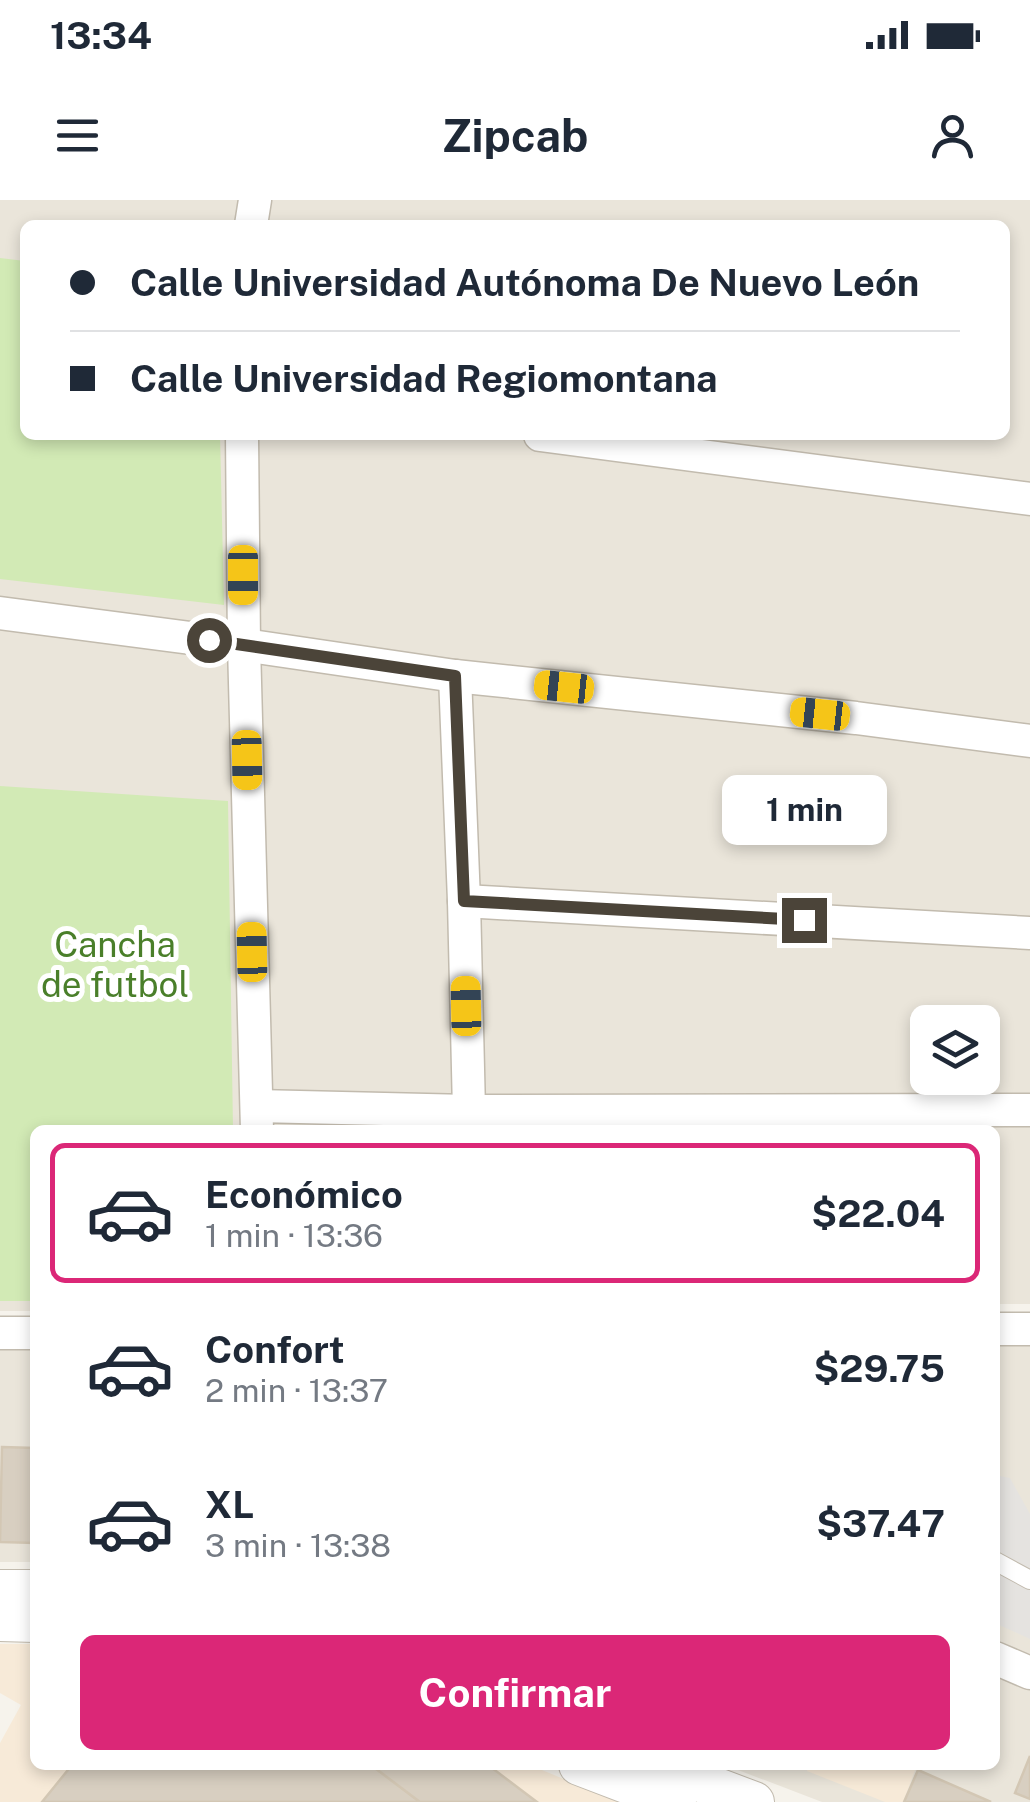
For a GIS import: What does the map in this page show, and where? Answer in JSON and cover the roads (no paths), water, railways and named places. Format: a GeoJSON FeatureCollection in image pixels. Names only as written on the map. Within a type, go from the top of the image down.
{"type":"FeatureCollection","features":[{"type":"Feature","properties":{"kind":"street"},"geometry":{"type":"LineString","coordinates":[[242,440],[257,1118],[469,1111],[1030,1110]]}},
{"type":"Feature","properties":{"kind":"street"},"geometry":{"type":"LineString","coordinates":[[578,440],[1030,500]]}},
{"type":"Feature","properties":{"kind":"street"},"geometry":{"type":"LineString","coordinates":[[0,613],[455,676],[856,718],[1030,741]]}},
{"type":"Feature","properties":{"kind":"street"},"geometry":{"type":"LineString","coordinates":[[455,676],[469,1111]]}},
{"type":"Feature","properties":{"kind":"street"},"geometry":{"type":"LineString","coordinates":[[464,901],[1030,933]]}},
{"type":"Feature","properties":{"kind":"street"},"geometry":{"type":"LineString","coordinates":[[1000,1329],[1030,1329]]}},
{"type":"Feature","properties":{"kind":"street"},"geometry":{"type":"LineString","coordinates":[[0,1333],[30,1333]]}},
{"type":"Feature","properties":{"kind":"street"},"geometry":{"type":"LineString","coordinates":[[0,1590],[30,1590]]}},
{"type":"Feature","properties":{"kind":"street"},"geometry":{"type":"LineString","coordinates":[[0,1621],[30,1622]]}},
{"type":"Feature","properties":{"kind":"street"},"geometry":{"type":"LineString","coordinates":[[1000,1660],[1030,1673]]}},
{"type":"Feature","properties":{"kind":"street"},"geometry":{"type":"LineString","coordinates":[[632,1785],[754,1802]]}},
{"type":"Feature","properties":{"kind":"lane"},"geometry":{"type":"LineString","coordinates":[[1000,1564],[1030,1580]]}},
{"type":"Feature","properties":{"kind":"park label","name":"Cancha de futbol"},"geometry":{"type":"Point","coordinates":[115,965]}}]}
